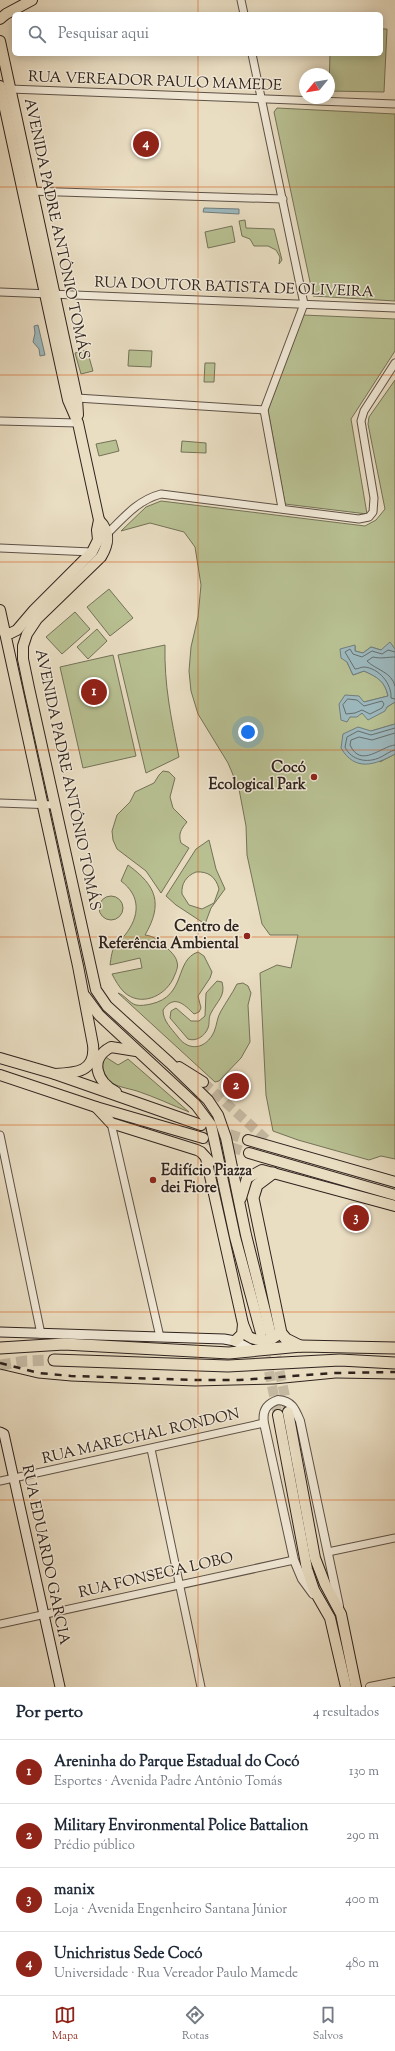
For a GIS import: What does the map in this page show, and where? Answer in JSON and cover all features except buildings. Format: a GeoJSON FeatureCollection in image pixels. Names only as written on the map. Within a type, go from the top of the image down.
{"type":"FeatureCollection","features":[{"type":"Feature","properties":{"kind":"highway"},"geometry":{"type":"LineString","coordinates":[[273,1173],[257,1185],[253,1198],[280,1327],[286,1339],[301,1346]]}},
{"type":"Feature","properties":{"kind":"highway"},"geometry":{"type":"LineString","coordinates":[[0,1348],[64,1344],[229,1353],[255,1352],[301,1346],[395,1348]]}},
{"type":"Feature","properties":{"kind":"highway"},"geometry":{"type":"LineString","coordinates":[[54,1360],[214,1366],[248,1366],[340,1360],[395,1363]]}},
{"type":"Feature","properties":{"kind":"main road"},"geometry":{"type":"LineString","coordinates":[[0,19],[6,14],[32,0]]}},
{"type":"Feature","properties":{"kind":"main road","name":"AVENIDA PADRE ANTÔNIO TOMÁS"},"geometry":{"type":"LineString","coordinates":[[0,41],[28,192],[50,294],[77,398],[78,423],[99,520],[97,530],[98,540],[92,552],[34,610],[17,630],[11,633],[5,633]]}},
{"type":"Feature","properties":{"kind":"main road","name":"AVENIDA PADRE ANTÔNIO TOMÁS"},"geometry":{"type":"LineString","coordinates":[[0,86],[28,192]]}},
{"type":"Feature","properties":{"kind":"main road","name":"AVENIDA PADRE ANTÔNIO TOMÁS"},"geometry":{"type":"LineString","coordinates":[[50,294],[68,400],[78,423]]}},
{"type":"Feature","properties":{"kind":"main road","name":"AVENIDA PADRE ANTÔNIO TOMÁS"},"geometry":{"type":"LineString","coordinates":[[99,520],[106,527],[106,549],[62,596],[37,619],[27,634],[23,646],[23,659],[96,990],[107,1006],[208,1100],[218,1115],[226,1138],[239,1204],[271,1335]]}},
{"type":"Feature","properties":{"kind":"main road"},"geometry":{"type":"LineString","coordinates":[[62,596],[72,572]]}},
{"type":"Feature","properties":{"kind":"main road"},"geometry":{"type":"LineString","coordinates":[[34,610],[53,604]]}},
{"type":"Feature","properties":{"kind":"main road"},"geometry":{"type":"LineString","coordinates":[[0,610],[81,983],[93,1045],[93,1056],[87,1067],[82,1071],[55,1074]]}},
{"type":"Feature","properties":{"kind":"main road"},"geometry":{"type":"LineString","coordinates":[[81,983],[85,996],[95,1010],[136,1051],[204,1114],[211,1125],[226,1196],[261,1333]]}},
{"type":"Feature","properties":{"kind":"main road"},"geometry":{"type":"LineString","coordinates":[[136,1051],[111,1047],[100,1055],[97,1066],[102,1080],[108,1086],[136,1102]]}},
{"type":"Feature","properties":{"kind":"main road"},"geometry":{"type":"LineString","coordinates":[[0,1058],[55,1074],[201,1125]]}},
{"type":"Feature","properties":{"kind":"main road"},"geometry":{"type":"LineString","coordinates":[[170,1063],[189,1072],[202,1082]]}},
{"type":"Feature","properties":{"kind":"main road"},"geometry":{"type":"LineString","coordinates":[[0,1075],[96,1107],[203,1138]]}},
{"type":"Feature","properties":{"kind":"main road"},"geometry":{"type":"LineString","coordinates":[[96,1107],[111,1122],[197,1150],[206,1158],[223,1180]]}},
{"type":"Feature","properties":{"kind":"main road"},"geometry":{"type":"LineString","coordinates":[[248,1140],[395,1182]]}},
{"type":"Feature","properties":{"kind":"main road"},"geometry":{"type":"LineString","coordinates":[[268,1140],[281,1149]]}},
{"type":"Feature","properties":{"kind":"main road"},"geometry":{"type":"LineString","coordinates":[[249,1154],[395,1195]]}},
{"type":"Feature","properties":{"kind":"main road"},"geometry":{"type":"LineString","coordinates":[[206,1158],[243,1324],[248,1336],[256,1340],[274,1338],[280,1327]]}},
{"type":"Feature","properties":{"kind":"main road"},"geometry":{"type":"LineString","coordinates":[[239,1204],[247,1178],[259,1170],[395,1208]]}},
{"type":"Feature","properties":{"kind":"main road"},"geometry":{"type":"LineString","coordinates":[[226,1196],[227,1250]]}},
{"type":"Feature","properties":{"kind":"main road"},"geometry":{"type":"LineString","coordinates":[[235,1341],[242,1334],[243,1324]]}},
{"type":"Feature","properties":{"kind":"main road"},"geometry":{"type":"LineString","coordinates":[[0,1332],[235,1341],[255,1352]]}},
{"type":"Feature","properties":{"kind":"main road"},"geometry":{"type":"LineString","coordinates":[[346,1687],[330,1618],[314,1590],[307,1569],[283,1414],[315,1558],[325,1584],[341,1614],[356,1687]]}},
{"type":"Feature","properties":{"kind":"main road","name":"RUA EDUARDO GARCIA"},"geometry":{"type":"LineString","coordinates":[[0,1432],[4,1434],[60,1687]]}},
{"type":"Feature","properties":{"kind":"street"},"geometry":{"type":"LineString","coordinates":[[241,0],[244,12]]}},
{"type":"Feature","properties":{"kind":"street"},"geometry":{"type":"LineString","coordinates":[[252,56],[304,304],[264,410],[282,508]]}},
{"type":"Feature","properties":{"kind":"street","name":"RUA VEREADOR PAULO MAMEDE"},"geometry":{"type":"LineString","coordinates":[[10,89],[151,93],[395,104]]}},
{"type":"Feature","properties":{"kind":"street"},"geometry":{"type":"LineString","coordinates":[[28,192],[283,199]]}},
{"type":"Feature","properties":{"kind":"street","name":"RUA DOUTOR BATISTA DE OLIVEIRA"},"geometry":{"type":"LineString","coordinates":[[0,292],[395,308]]}},
{"type":"Feature","properties":{"kind":"street"},"geometry":{"type":"LineString","coordinates":[[107,534],[135,506],[148,498],[161,494],[364,519],[373,512],[374,498],[361,421],[364,411],[395,363]]}},
{"type":"Feature","properties":{"kind":"street"},"geometry":{"type":"LineString","coordinates":[[77,398],[264,410]]}},
{"type":"Feature","properties":{"kind":"street"},"geometry":{"type":"LineString","coordinates":[[0,421],[78,423]]}},
{"type":"Feature","properties":{"kind":"street"},"geometry":{"type":"LineString","coordinates":[[0,548],[92,552]]}},
{"type":"Feature","properties":{"kind":"street"},"geometry":{"type":"LineString","coordinates":[[0,803],[55,805]]}},
{"type":"Feature","properties":{"kind":"street"},"geometry":{"type":"LineString","coordinates":[[111,1122],[160,1337]]}},
{"type":"Feature","properties":{"kind":"street"},"geometry":{"type":"LineString","coordinates":[[0,1135],[41,1334]]}},
{"type":"Feature","properties":{"kind":"street"},"geometry":{"type":"LineString","coordinates":[[324,1607],[302,1579],[294,1560],[264,1423],[264,1411],[272,1402],[283,1400],[291,1404],[295,1408],[300,1421],[341,1614]]}},
{"type":"Feature","properties":{"kind":"street","name":"RUA MARECHAL RONDON"},"geometry":{"type":"LineString","coordinates":[[0,1481],[264,1423]]}},
{"type":"Feature","properties":{"kind":"street"},"geometry":{"type":"LineString","coordinates":[[151,1449],[201,1687]]}},
{"type":"Feature","properties":{"kind":"street"},"geometry":{"type":"LineString","coordinates":[[328,1552],[395,1538]]}},
{"type":"Feature","properties":{"kind":"street","name":"RUA FONSECA LOBO"},"geometry":{"type":"LineString","coordinates":[[0,1624],[178,1583],[294,1560]]}},
{"type":"Feature","properties":{"kind":"street"},"geometry":{"type":"LineString","coordinates":[[370,1687],[395,1682]]}},
{"type":"Feature","properties":{"kind":"green space"},"geometry":{"type":"Polygon","coordinates":[[[383,29],[387,29],[384,92],[335,91],[335,68],[330,68],[330,56],[383,56],[383,29]]]}},
{"type":"Feature","properties":{"kind":"green space"},"geometry":{"type":"Polygon","coordinates":[[[277,108],[395,114],[395,301],[313,296],[274,112],[277,108]]]}},
{"type":"Feature","properties":{"kind":"green space"},"geometry":{"type":"Polygon","coordinates":[[[245,220],[246,228],[274,229],[282,260],[279,264],[280,257],[276,250],[268,246],[254,246],[250,239],[242,236],[239,221],[245,220]]]}},
{"type":"Feature","properties":{"kind":"green space"},"geometry":{"type":"Polygon","coordinates":[[[232,226],[235,242],[208,248],[205,232],[232,226]]]}},
{"type":"Feature","properties":{"kind":"green space"},"geometry":{"type":"Polygon","coordinates":[[[303,315],[395,319],[395,351],[351,419],[367,514],[285,504],[268,410],[303,315]]]}},
{"type":"Feature","properties":{"kind":"green space"},"geometry":{"type":"Polygon","coordinates":[[[87,350],[93,371],[81,374],[75,353],[87,350]]]}},
{"type":"Feature","properties":{"kind":"green space"},"geometry":{"type":"Polygon","coordinates":[[[129,350],[152,351],[151,367],[128,366],[129,350]]]}},
{"type":"Feature","properties":{"kind":"green space"},"geometry":{"type":"Polygon","coordinates":[[[205,363],[215,363],[214,382],[204,382],[205,363]]]}},
{"type":"Feature","properties":{"kind":"green space","name":"Cocó Ecological Park"},"geometry":{"type":"Polygon","coordinates":[[[395,380],[395,649],[381,650],[371,647],[363,653],[355,651],[355,646],[347,662],[353,675],[364,671],[380,680],[387,691],[388,696],[364,702],[349,717],[387,707],[395,702],[395,724],[371,731],[380,762],[395,754],[395,1159],[381,1156],[369,1160],[298,1140],[273,1131],[266,1095],[260,973],[277,965],[291,968],[298,935],[270,935],[262,924],[247,855],[246,826],[239,789],[228,763],[198,714],[191,691],[189,671],[191,647],[198,617],[201,585],[195,547],[184,532],[150,523],[121,531],[146,507],[161,501],[365,526],[376,520],[385,509],[368,424],[369,417],[395,380]]]}},
{"type":"Feature","properties":{"kind":"green space"},"geometry":{"type":"Polygon","coordinates":[[[116,440],[119,451],[99,456],[96,444],[116,440]]]}},
{"type":"Feature","properties":{"kind":"green space"},"geometry":{"type":"Polygon","coordinates":[[[182,441],[206,443],[206,453],[181,452],[182,441]]]}},
{"type":"Feature","properties":{"kind":"green space"},"geometry":{"type":"Polygon","coordinates":[[[109,589],[133,618],[110,636],[87,607],[109,589]]]}},
{"type":"Feature","properties":{"kind":"green space"},"geometry":{"type":"Polygon","coordinates":[[[75,612],[90,629],[62,654],[46,637],[75,612]]]}},
{"type":"Feature","properties":{"kind":"green space"},"geometry":{"type":"Polygon","coordinates":[[[97,629],[107,641],[88,659],[77,647],[97,629]]]}},
{"type":"Feature","properties":{"kind":"green space"},"geometry":{"type":"Polygon","coordinates":[[[165,645],[167,687],[179,757],[146,773],[118,655],[165,645]]]}},
{"type":"Feature","properties":{"kind":"green space"},"geometry":{"type":"Polygon","coordinates":[[[113,655],[136,756],[83,768],[60,667],[113,655]]]}},
{"type":"Feature","properties":{"kind":"green space"},"geometry":{"type":"Polygon","coordinates":[[[163,771],[169,772],[175,778],[170,797],[173,808],[187,822],[182,829],[180,837],[181,843],[189,848],[161,893],[146,871],[117,849],[113,840],[112,831],[117,815],[130,802],[135,792],[154,783],[163,771]]]}},
{"type":"Feature","properties":{"kind":"green space"},"geometry":{"type":"Polygon","coordinates":[[[209,840],[216,869],[225,889],[211,908],[205,924],[176,905],[166,896],[196,849],[209,840]],[[196,872],[187,878],[182,887],[182,894],[189,905],[202,909],[214,903],[219,889],[214,878],[208,874],[196,872]]]}},
{"type":"Feature","properties":{"kind":"green space"},"geometry":{"type":"Polygon","coordinates":[[[128,865],[145,880],[151,888],[154,896],[154,914],[145,935],[154,938],[171,952],[177,964],[176,973],[169,985],[164,991],[151,998],[137,999],[130,996],[124,992],[112,974],[142,968],[140,958],[110,965],[115,945],[130,928],[136,914],[135,900],[132,893],[121,881],[128,865]]]}},
{"type":"Feature","properties":{"kind":"green space"},"geometry":{"type":"Polygon","coordinates":[[[111,896],[120,899],[123,908],[120,917],[111,920],[102,917],[99,908],[102,899],[111,896]]]}},
{"type":"Feature","properties":{"kind":"green space"},"geometry":{"type":"Polygon","coordinates":[[[198,952],[204,956],[212,972],[210,978],[198,996],[201,1008],[199,1012],[194,1014],[179,1002],[171,1002],[163,1010],[164,1018],[182,1042],[187,1045],[197,1046],[202,1045],[211,1038],[220,1013],[237,984],[243,983],[248,986],[251,993],[248,1005],[250,1042],[241,1058],[219,1081],[215,1082],[118,993],[136,1005],[149,1004],[162,1000],[170,994],[186,962],[191,956],[198,952]]]}},
{"type":"Feature","properties":{"kind":"green space"},"geometry":{"type":"Polygon","coordinates":[[[217,981],[222,982],[223,991],[210,1015],[207,1031],[197,1039],[188,1039],[170,1018],[171,1011],[176,1008],[191,1021],[199,1021],[205,1016],[206,993],[217,981]]]}},
{"type":"Feature","properties":{"kind":"green space"},"geometry":{"type":"Polygon","coordinates":[[[104,1056],[118,1065],[128,1059],[189,1112],[137,1091],[111,1083],[104,1076],[102,1069],[102,1059],[104,1056]]]}},
{"type":"Feature","properties":{"kind":"water"},"geometry":{"type":"Polygon","coordinates":[[[204,208],[239,209],[239,214],[203,212],[204,208]]]}},
{"type":"Feature","properties":{"kind":"water"},"geometry":{"type":"Polygon","coordinates":[[[38,325],[45,355],[40,356],[39,349],[33,342],[35,333],[34,326],[38,325]]]}},
{"type":"Feature","properties":{"kind":"water"},"geometry":{"type":"Polygon","coordinates":[[[390,642],[395,649],[395,702],[387,707],[385,711],[368,720],[362,713],[357,717],[350,717],[347,722],[341,720],[339,704],[345,695],[359,696],[364,702],[388,696],[383,683],[373,675],[364,671],[353,675],[347,662],[341,658],[340,649],[355,645],[355,651],[363,653],[371,647],[381,650],[390,642]]]}},
{"type":"Feature","properties":{"kind":"water"},"geometry":{"type":"Polygon","coordinates":[[[395,724],[395,754],[388,758],[373,763],[359,763],[353,761],[347,756],[341,748],[343,734],[358,727],[371,731],[395,724]]]}},
{"type":"Feature","properties":{"kind":"tunnel"},"geometry":{"type":"LineString","coordinates":[[203,1082],[268,1141]]}},
{"type":"Feature","properties":{"kind":"tunnel"},"geometry":{"type":"LineString","coordinates":[[201,1125],[248,1140]]}},
{"type":"Feature","properties":{"kind":"tunnel"},"geometry":{"type":"LineString","coordinates":[[203,1138],[249,1153]]}},
{"type":"Feature","properties":{"kind":"tunnel"},"geometry":{"type":"LineString","coordinates":[[263,1342],[278,1415]]}},
{"type":"Feature","properties":{"kind":"tunnel"},"geometry":{"type":"LineString","coordinates":[[273,1342],[288,1410]]}},
{"type":"Feature","properties":{"kind":"tunnel"},"geometry":{"type":"LineString","coordinates":[[0,1365],[26,1361],[54,1360]]}},
{"type":"Feature","properties":{"kind":"tram line"},"geometry":{"type":"LineString","coordinates":[[0,1369],[38,1378],[71,1381],[195,1386],[274,1384],[336,1378],[395,1379]]}},
{"type":"Feature","properties":{"kind":"railway"},"geometry":{"type":"LineString","coordinates":[[0,1363],[39,1373],[71,1376],[195,1380],[239,1380],[335,1373],[395,1372]]}},
{"type":"Feature","properties":{"kind":"place","name":"Unichristus Sede Cocó"},"geometry":{"type":"Point","coordinates":[146,144]}},
{"type":"Feature","properties":{"kind":"place","name":"Areninha do Parque Estadual do Cocó"},"geometry":{"type":"Point","coordinates":[94,692]}},
{"type":"Feature","properties":{"kind":"place","name":"Cocó Ecological Park"},"geometry":{"type":"Point","coordinates":[314,777]}},
{"type":"Feature","properties":{"kind":"place","name":"Centro de Referência Ambiental"},"geometry":{"type":"Point","coordinates":[247,936]}},
{"type":"Feature","properties":{"kind":"place","name":"Military Environmental Police Battalion"},"geometry":{"type":"Point","coordinates":[236,1086]}},
{"type":"Feature","properties":{"kind":"place","name":"Edifício Piazza dei Fiore"},"geometry":{"type":"Point","coordinates":[153,1180]}},
{"type":"Feature","properties":{"kind":"place","name":"manix"},"geometry":{"type":"Point","coordinates":[356,1218]}}]}
